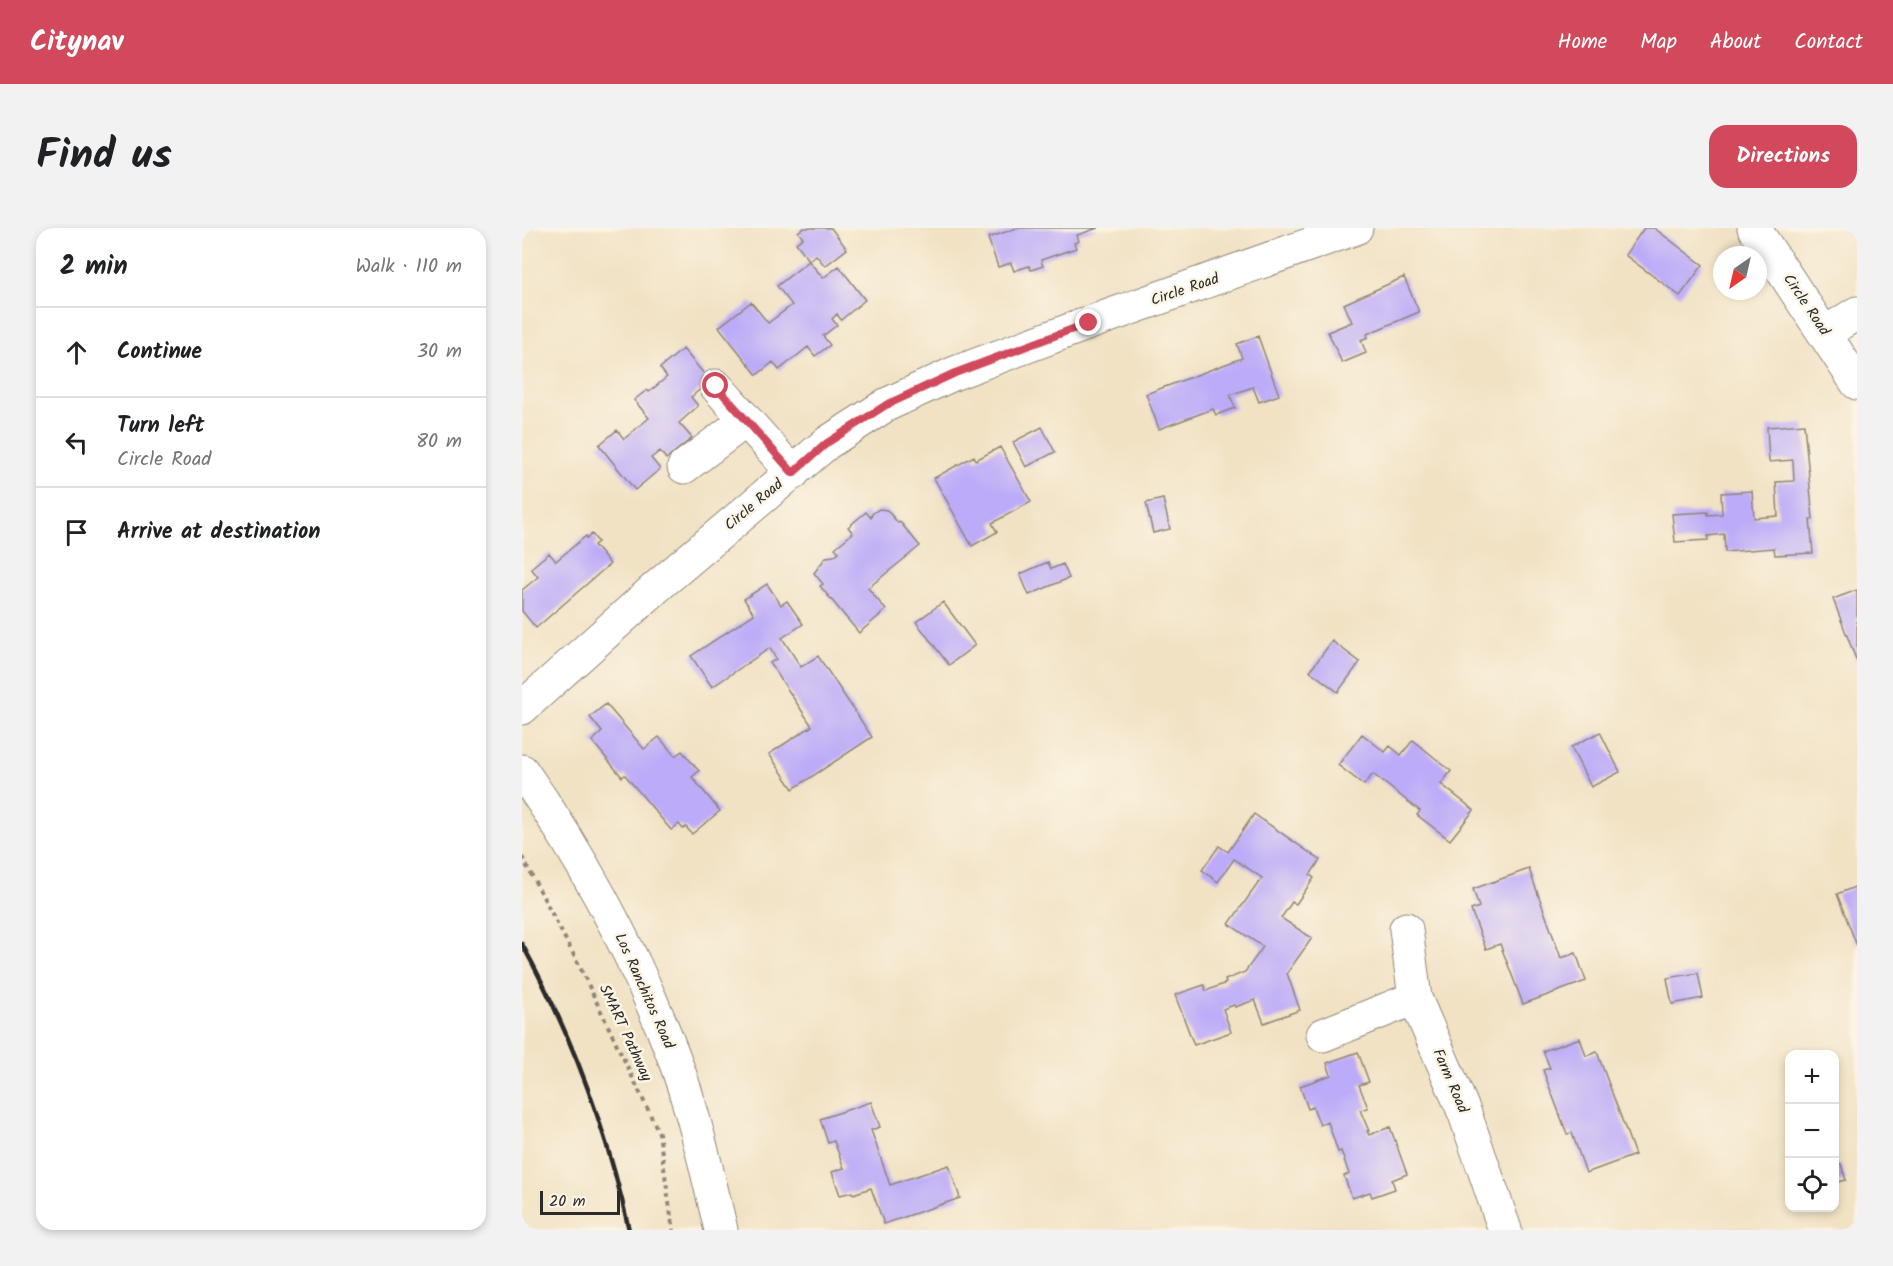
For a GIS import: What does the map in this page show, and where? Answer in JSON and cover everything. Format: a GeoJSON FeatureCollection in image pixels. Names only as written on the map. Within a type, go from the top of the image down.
{"type":"FeatureCollection","features":[{"type":"Feature","properties":{"kind":"street","name":"Circle Road"},"geometry":{"type":"LineString","coordinates":[[522,708],[659,585],[827,443],[886,405],[955,373],[1356,228]]}},
{"type":"Feature","properties":{"kind":"street","name":"Circle Road"},"geometry":{"type":"LineString","coordinates":[[1754,228],[1857,383]]}},
{"type":"Feature","properties":{"kind":"street"},"geometry":{"type":"LineString","coordinates":[[1825,333],[1857,313]]}},
{"type":"Feature","properties":{"kind":"street"},"geometry":{"type":"LineString","coordinates":[[716,386],[793,473]]}},
{"type":"Feature","properties":{"kind":"street"},"geometry":{"type":"LineString","coordinates":[[684,467],[746,420]]}},
{"type":"Feature","properties":{"kind":"street","name":"Los Ranchitos Road"},"geometry":{"type":"LineString","coordinates":[[522,771],[546,806],[594,887],[640,978],[676,1066],[702,1148],[721,1230]]}},
{"type":"Feature","properties":{"kind":"street","name":"Farm Road"},"geometry":{"type":"LineString","coordinates":[[1406,929],[1416,998],[1465,1114],[1505,1230]]}},
{"type":"Feature","properties":{"kind":"street"},"geometry":{"type":"LineString","coordinates":[[1323,1035],[1416,998]]}},
{"type":"Feature","properties":{"kind":"path","name":"SMART Pathway"},"geometry":{"type":"LineString","coordinates":[[522,857],[578,963],[659,1133],[673,1230]]}},
{"type":"Feature","properties":{"kind":"building"},"geometry":{"type":"Polygon","coordinates":[[[804,228],[831,228],[847,249],[825,266],[816,255],[809,260],[796,243],[803,238],[798,232],[804,228]]]}},
{"type":"Feature","properties":{"kind":"building"},"geometry":{"type":"Polygon","coordinates":[[[1017,228],[1098,228],[1077,235],[1079,241],[1074,243],[1076,248],[1041,260],[1043,266],[1031,270],[1029,266],[1014,271],[1011,263],[998,267],[988,238],[1017,228]]]}},
{"type":"Feature","properties":{"kind":"building"},"geometry":{"type":"Polygon","coordinates":[[[1644,228],[1654,228],[1703,265],[1680,296],[1625,255],[1644,228]]]}},
{"type":"Feature","properties":{"kind":"building"},"geometry":{"type":"Polygon","coordinates":[[[809,261],[823,278],[839,266],[865,300],[841,320],[837,314],[832,319],[837,325],[823,336],[830,345],[815,356],[808,347],[779,370],[773,362],[757,375],[719,327],[751,302],[768,323],[792,305],[777,286],[809,261]]]}},
{"type":"Feature","properties":{"kind":"building"},"geometry":{"type":"Polygon","coordinates":[[[1404,277],[1419,312],[1367,334],[1368,337],[1361,340],[1366,353],[1342,363],[1328,332],[1352,322],[1344,304],[1404,277]]]}},
{"type":"Feature","properties":{"kind":"building"},"geometry":{"type":"Polygon","coordinates":[[[1258,336],[1279,395],[1259,402],[1253,387],[1230,395],[1235,408],[1216,415],[1213,409],[1159,429],[1146,394],[1242,358],[1237,344],[1258,336]]]}},
{"type":"Feature","properties":{"kind":"building"},"geometry":{"type":"Polygon","coordinates":[[[683,349],[710,381],[691,397],[698,406],[679,423],[692,438],[666,459],[660,451],[651,458],[660,469],[635,490],[599,445],[617,430],[624,439],[649,418],[634,400],[647,390],[649,392],[667,377],[660,368],[683,349]]]}},
{"type":"Feature","properties":{"kind":"building"},"geometry":{"type":"Polygon","coordinates":[[[1804,424],[1813,519],[1810,519],[1813,553],[1775,555],[1774,548],[1725,552],[1724,534],[1708,536],[1708,540],[1675,542],[1672,514],[1708,512],[1708,515],[1722,514],[1721,493],[1752,491],[1754,518],[1778,516],[1776,482],[1794,481],[1793,460],[1769,462],[1767,427],[1804,424]]]}},
{"type":"Feature","properties":{"kind":"building"},"geometry":{"type":"Polygon","coordinates":[[[1042,427],[1055,452],[1026,467],[1013,442],[1042,427]]]}},
{"type":"Feature","properties":{"kind":"building"},"geometry":{"type":"Polygon","coordinates":[[[1000,447],[1031,502],[992,523],[997,532],[972,546],[934,478],[974,456],[976,460],[1000,447]]]}},
{"type":"Feature","properties":{"kind":"building"},"geometry":{"type":"Polygon","coordinates":[[[1163,499],[1170,529],[1153,533],[1146,503],[1163,499]]]}},
{"type":"Feature","properties":{"kind":"building"},"geometry":{"type":"Polygon","coordinates":[[[879,509],[887,510],[920,546],[868,588],[886,610],[859,633],[820,586],[823,584],[814,573],[826,557],[834,556],[839,552],[835,548],[853,533],[848,527],[866,512],[871,518],[872,514],[879,509]]]}},
{"type":"Feature","properties":{"kind":"building"},"geometry":{"type":"Polygon","coordinates":[[[592,534],[598,542],[594,545],[610,564],[536,628],[522,611],[522,590],[538,577],[531,568],[549,553],[556,561],[586,536],[587,538],[592,534]]]}},
{"type":"Feature","properties":{"kind":"building"},"geometry":{"type":"Polygon","coordinates":[[[1048,562],[1051,569],[1063,564],[1069,578],[1029,595],[1020,574],[1048,562]]]}},
{"type":"Feature","properties":{"kind":"building"},"geometry":{"type":"Polygon","coordinates":[[[767,584],[781,605],[787,601],[803,624],[782,638],[801,667],[818,656],[872,737],[793,789],[769,754],[812,726],[770,663],[776,659],[770,648],[712,687],[691,656],[754,614],[744,599],[767,584]]]}},
{"type":"Feature","properties":{"kind":"building"},"geometry":{"type":"Polygon","coordinates":[[[1857,590],[1857,662],[1833,599],[1857,590]]]}},
{"type":"Feature","properties":{"kind":"building"},"geometry":{"type":"Polygon","coordinates":[[[943,602],[975,645],[949,665],[916,622],[943,602]]]}},
{"type":"Feature","properties":{"kind":"building"},"geometry":{"type":"Polygon","coordinates":[[[1332,641],[1360,662],[1338,692],[1310,671],[1332,641]]]}},
{"type":"Feature","properties":{"kind":"building"},"geometry":{"type":"Polygon","coordinates":[[[606,704],[644,749],[659,737],[675,756],[682,751],[699,771],[692,777],[720,811],[692,834],[686,827],[683,829],[679,824],[671,830],[625,775],[622,777],[592,741],[602,732],[590,717],[606,704]]]}},
{"type":"Feature","properties":{"kind":"building"},"geometry":{"type":"Polygon","coordinates":[[[1600,732],[1620,772],[1591,787],[1571,747],[1600,732]]]}},
{"type":"Feature","properties":{"kind":"building"},"geometry":{"type":"Polygon","coordinates":[[[1362,734],[1385,752],[1390,746],[1401,755],[1413,740],[1451,771],[1441,784],[1474,810],[1450,840],[1417,815],[1420,811],[1373,774],[1364,785],[1338,765],[1362,734]]]}},
{"type":"Feature","properties":{"kind":"building"},"geometry":{"type":"Polygon","coordinates":[[[1254,814],[1320,860],[1310,875],[1314,878],[1296,904],[1292,902],[1281,918],[1312,938],[1287,973],[1300,1010],[1264,1023],[1255,1000],[1235,1007],[1234,1005],[1223,1009],[1231,1032],[1194,1045],[1175,995],[1204,985],[1206,991],[1226,983],[1225,980],[1245,972],[1263,947],[1229,924],[1262,878],[1234,859],[1218,882],[1202,870],[1219,846],[1228,852],[1254,814]]]}},
{"type":"Feature","properties":{"kind":"building"},"geometry":{"type":"Polygon","coordinates":[[[1529,869],[1561,958],[1576,953],[1586,981],[1523,1004],[1500,944],[1486,949],[1471,910],[1479,907],[1473,889],[1529,869]]]}},
{"type":"Feature","properties":{"kind":"building"},"geometry":{"type":"Polygon","coordinates":[[[1857,886],[1857,946],[1837,894],[1857,886]]]}},
{"type":"Feature","properties":{"kind":"building"},"geometry":{"type":"Polygon","coordinates":[[[1698,973],[1703,998],[1672,1004],[1667,978],[1698,973]]]}},
{"type":"Feature","properties":{"kind":"building"},"geometry":{"type":"Polygon","coordinates":[[[1580,1038],[1586,1056],[1597,1052],[1635,1155],[1586,1173],[1572,1133],[1567,1134],[1543,1070],[1550,1068],[1543,1051],[1580,1038]]]}},
{"type":"Feature","properties":{"kind":"building"},"geometry":{"type":"Polygon","coordinates":[[[1358,1052],[1369,1082],[1359,1085],[1368,1108],[1360,1110],[1369,1131],[1367,1131],[1369,1135],[1390,1127],[1407,1174],[1392,1180],[1395,1189],[1372,1197],[1370,1192],[1352,1198],[1344,1176],[1349,1174],[1341,1151],[1338,1152],[1328,1122],[1320,1125],[1313,1107],[1308,1109],[1300,1086],[1331,1075],[1327,1063],[1358,1052]]]}},
{"type":"Feature","properties":{"kind":"building"},"geometry":{"type":"Polygon","coordinates":[[[871,1102],[880,1127],[871,1130],[890,1185],[949,1165],[960,1198],[884,1224],[871,1188],[853,1194],[852,1192],[840,1195],[832,1172],[844,1168],[834,1141],[828,1143],[820,1119],[871,1102]]]}},
{"type":"Feature","properties":{"kind":"building"},"geometry":{"type":"Polygon","coordinates":[[[1841,1164],[1846,1180],[1839,1182],[1839,1165],[1841,1164]]]}},
{"type":"Feature","properties":{"kind":"railway"},"geometry":{"type":"LineString","coordinates":[[522,944],[556,1012],[586,1083],[610,1156],[629,1230]]}},
{"type":"Feature","properties":{"kind":"route"},"geometry":{"type":"LineString","coordinates":[[716,386],[793,473],[827,443],[886,405],[955,373],[1089,323]]}}]}
